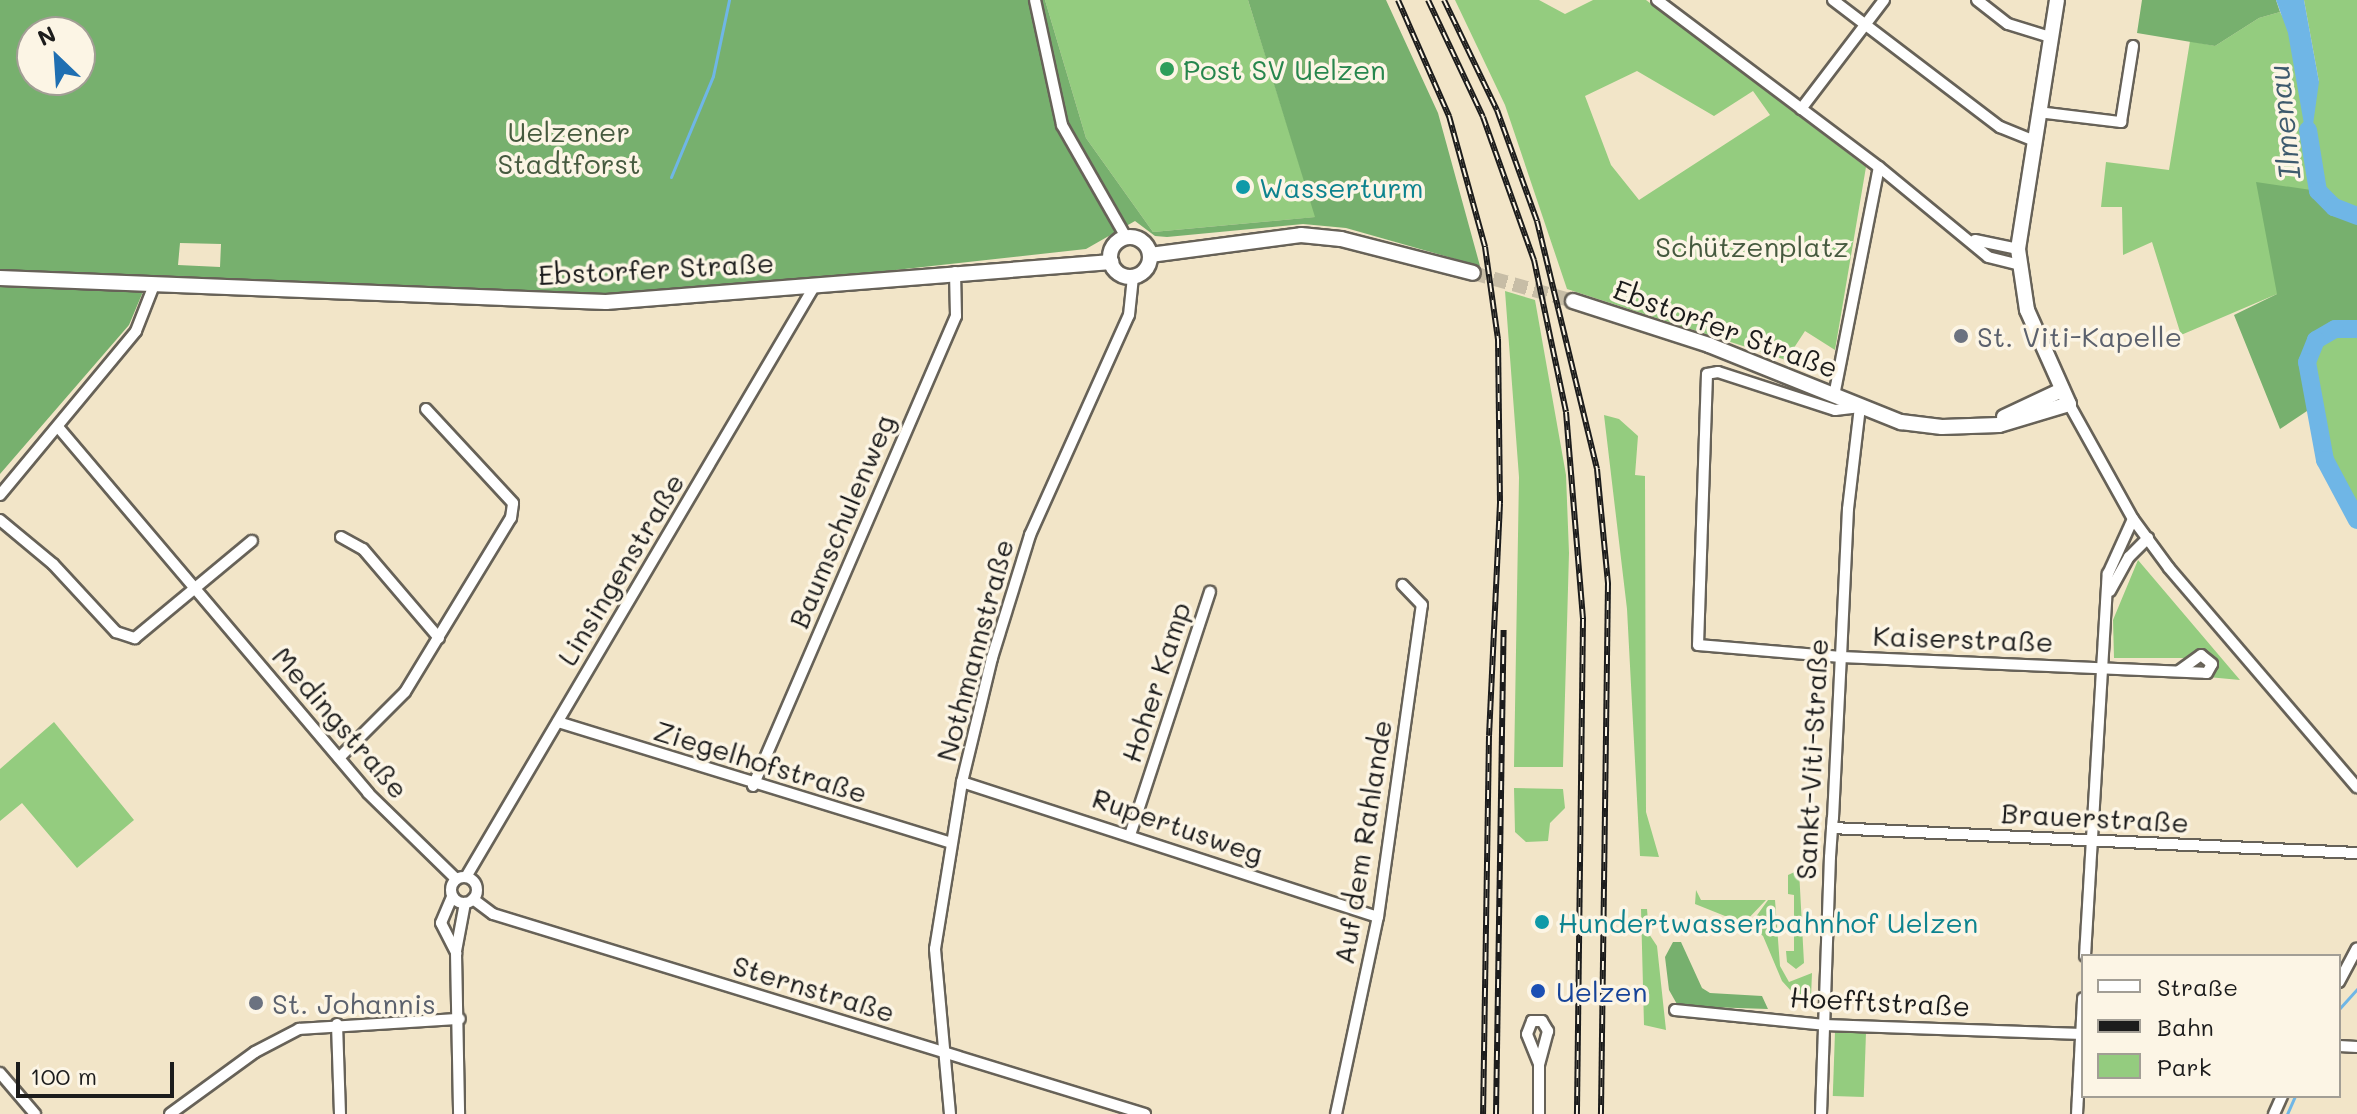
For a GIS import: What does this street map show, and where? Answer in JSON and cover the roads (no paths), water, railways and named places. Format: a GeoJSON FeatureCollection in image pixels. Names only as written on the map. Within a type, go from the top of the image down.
{"type":"FeatureCollection","features":[{"type":"Feature","properties":{"kind":"main road"},"geometry":{"type":"LineString","coordinates":[[2057,0],[2018,249],[2034,330],[2069,404]]}},
{"type":"Feature","properties":{"kind":"main road"},"geometry":{"type":"LineString","coordinates":[[1150,255],[1301,235],[1341,239],[1473,273]]}},
{"type":"Feature","properties":{"kind":"main road"},"geometry":{"type":"LineString","coordinates":[[1126,237],[1139,239],[1150,255],[1146,269],[1133,276],[1119,273],[1111,262],[1112,249],[1126,237]]}},
{"type":"Feature","properties":{"kind":"main road","name":"Ebstorfer Straße"},"geometry":{"type":"LineString","coordinates":[[0,278],[573,303],[1111,262]]}},
{"type":"Feature","properties":{"kind":"main road","name":"Ebstorfer Straße"},"geometry":{"type":"LineString","coordinates":[[1573,301],[1709,345],[1860,407],[1919,425],[1965,427],[2022,421],[2069,404]]}},
{"type":"Feature","properties":{"kind":"main road","name":"Ebstorfer Straße"},"geometry":{"type":"LineString","coordinates":[[1965,427],[2019,412],[2062,390]]}},
{"type":"Feature","properties":{"kind":"street"},"geometry":{"type":"LineString","coordinates":[[1035,0],[1062,125],[1126,237]]}},
{"type":"Feature","properties":{"kind":"street"},"geometry":{"type":"LineString","coordinates":[[1657,0],[1879,167],[1988,257],[2019,265]]}},
{"type":"Feature","properties":{"kind":"street"},"geometry":{"type":"LineString","coordinates":[[1833,0],[2000,127],[2033,140]]}},
{"type":"Feature","properties":{"kind":"street"},"geometry":{"type":"LineString","coordinates":[[1801,109],[1884,0]]}},
{"type":"Feature","properties":{"kind":"street"},"geometry":{"type":"LineString","coordinates":[[1977,0],[2008,24],[2050,37]]}},
{"type":"Feature","properties":{"kind":"street"},"geometry":{"type":"LineString","coordinates":[[2038,112],[2121,122],[2133,46]]}},
{"type":"Feature","properties":{"kind":"street"},"geometry":{"type":"LineString","coordinates":[[1834,396],[1879,167]]}},
{"type":"Feature","properties":{"kind":"street"},"geometry":{"type":"LineString","coordinates":[[1966,236],[1991,248],[2018,249]]}},
{"type":"Feature","properties":{"kind":"street","name":"Baumschulenweg"},"geometry":{"type":"LineString","coordinates":[[753,786],[956,316],[955,272]]}},
{"type":"Feature","properties":{"kind":"street","name":"Nothmannstraße"},"geometry":{"type":"LineString","coordinates":[[950,1114],[948,1054],[935,949],[962,782],[992,658],[1030,535],[1129,315],[1133,276]]}},
{"type":"Feature","properties":{"kind":"street"},"geometry":{"type":"LineString","coordinates":[[0,495],[136,331],[154,285]]}},
{"type":"Feature","properties":{"kind":"street","name":"Linsingenstraße"},"geometry":{"type":"LineString","coordinates":[[456,953],[441,923],[461,878],[558,722],[815,285]]}},
{"type":"Feature","properties":{"kind":"street","name":"Ebstorfer Straße"},"geometry":{"type":"LineString","coordinates":[[1698,645],[1707,374],[1718,372],[1835,410],[1860,407]]}},
{"type":"Feature","properties":{"kind":"street"},"geometry":{"type":"LineString","coordinates":[[2069,404],[2133,519],[2191,598],[2357,787]]}},
{"type":"Feature","properties":{"kind":"street","name":"Sankt-Viti-Straße"},"geometry":{"type":"LineString","coordinates":[[1821,1114],[1841,657],[1860,407]]}},
{"type":"Feature","properties":{"kind":"street"},"geometry":{"type":"LineString","coordinates":[[339,758],[388,713],[439,638],[511,518],[513,503],[426,409]]}},
{"type":"Feature","properties":{"kind":"street","name":"Medingstraße"},"geometry":{"type":"LineString","coordinates":[[58,427],[383,810],[461,878]]}},
{"type":"Feature","properties":{"kind":"street"},"geometry":{"type":"LineString","coordinates":[[2085,954],[2100,667],[2107,597],[2111,563],[2133,519]]}},
{"type":"Feature","properties":{"kind":"street"},"geometry":{"type":"LineString","coordinates":[[0,520],[53,564],[125,637],[135,638],[252,541]]}},
{"type":"Feature","properties":{"kind":"street"},"geometry":{"type":"LineString","coordinates":[[341,537],[363,549],[439,638]]}},
{"type":"Feature","properties":{"kind":"street"},"geometry":{"type":"LineString","coordinates":[[2107,597],[2123,566],[2148,538]]}},
{"type":"Feature","properties":{"kind":"street","name":"Auf dem Rahlande"},"geometry":{"type":"LineString","coordinates":[[1336,1114],[1378,917],[1422,605],[1403,585]]}},
{"type":"Feature","properties":{"kind":"street","name":"Hoher Kamp"},"geometry":{"type":"LineString","coordinates":[[1131,832],[1210,592]]}},
{"type":"Feature","properties":{"kind":"street","name":"Kaiserstraße"},"geometry":{"type":"LineString","coordinates":[[1698,645],[1841,657],[2179,671]]}},
{"type":"Feature","properties":{"kind":"street","name":"Ziegelhofstraße"},"geometry":{"type":"LineString","coordinates":[[558,722],[753,786],[951,843]]}},
{"type":"Feature","properties":{"kind":"street","name":"Rupertusweg"},"geometry":{"type":"LineString","coordinates":[[962,782],[1131,832],[1378,917]]}},
{"type":"Feature","properties":{"kind":"street","name":"Brauerstraße"},"geometry":{"type":"LineString","coordinates":[[1832,828],[2357,853]]}},
{"type":"Feature","properties":{"kind":"street"},"geometry":{"type":"LineString","coordinates":[[459,1114],[460,1019],[456,953],[476,884],[461,878]]}},
{"type":"Feature","properties":{"kind":"street","name":"Sternstraße"},"geometry":{"type":"LineString","coordinates":[[452,897],[469,901],[493,914],[1145,1114]]}},
{"type":"Feature","properties":{"kind":"street"},"geometry":{"type":"LineString","coordinates":[[2341,978],[2357,948]]}},
{"type":"Feature","properties":{"kind":"street","name":"Hoefftstraße"},"geometry":{"type":"LineString","coordinates":[[1675,1010],[1824,1025],[2081,1034]]}},
{"type":"Feature","properties":{"kind":"street"},"geometry":{"type":"LineString","coordinates":[[174,1113],[285,1034],[337,1024],[460,1019]]}},
{"type":"Feature","properties":{"kind":"street"},"geometry":{"type":"LineString","coordinates":[[337,1024],[340,1114]]}},
{"type":"Feature","properties":{"kind":"street"},"geometry":{"type":"LineString","coordinates":[[2077,1114],[2081,1050]]}},
{"type":"Feature","properties":{"kind":"street"},"geometry":{"type":"LineString","coordinates":[[1539,1064],[1539,1114]]}},
{"type":"Feature","properties":{"kind":"street"},"geometry":{"type":"LineString","coordinates":[[0,1073],[35,1114]]}},
{"type":"Feature","properties":{"kind":"water"},"geometry":{"type":"Polygon","coordinates":[[[2276,0],[2304,0],[2319,82],[2309,153],[2288,33],[2276,0]]]}},
{"type":"Feature","properties":{"kind":"waterway"},"geometry":{"type":"LineString","coordinates":[[671,177],[713,76],[729,0]]}},
{"type":"Feature","properties":{"kind":"waterway","name":"Ilmenau"},"geometry":{"type":"LineString","coordinates":[[2308,130],[2318,191],[2334,207],[2357,216]]}},
{"type":"Feature","properties":{"kind":"waterway","name":"Ilmenau"},"geometry":{"type":"LineString","coordinates":[[2357,329],[2335,329],[2316,340],[2307,362],[2325,460],[2357,520]]}},
{"type":"Feature","properties":{"kind":"waterway"},"geometry":{"type":"LineString","coordinates":[[2341,1007],[2357,989]]}},
{"type":"Feature","properties":{"kind":"waterway"},"geometry":{"type":"LineString","coordinates":[[2287,1114],[2294,1098]]}},
{"type":"Feature","properties":{"kind":"tunnel"},"geometry":{"type":"LineString","coordinates":[[1473,273],[1573,301]]}},
{"type":"Feature","properties":{"kind":"railway"},"geometry":{"type":"LineString","coordinates":[[1398,0],[1449,116],[1485,247],[1498,339],[1500,503],[1489,736],[1483,1114]]}},
{"type":"Feature","properties":{"kind":"railway"},"geometry":{"type":"LineString","coordinates":[[1428,0],[1483,117],[1534,260],[1566,412],[1583,619],[1577,1114]]}},
{"type":"Feature","properties":{"kind":"railway"},"geometry":{"type":"LineString","coordinates":[[1444,0],[1497,110],[1537,221],[1597,469],[1608,583],[1601,1114]]}},
{"type":"Feature","properties":{"kind":"railway"},"geometry":{"type":"LineString","coordinates":[[1496,1114],[1504,630]]}},
{"type":"Feature","properties":{"kind":"place","name":"Post SV Uelzen"},"geometry":{"type":"Point","coordinates":[1167,69]}},
{"type":"Feature","properties":{"kind":"place","name":"Wasserturm"},"geometry":{"type":"Point","coordinates":[1243,187]}},
{"type":"Feature","properties":{"kind":"place","name":"St. Viti-Kapelle"},"geometry":{"type":"Point","coordinates":[1961,336]}},
{"type":"Feature","properties":{"kind":"place","name":"Hundertwasserbahnhof Uelzen"},"geometry":{"type":"Point","coordinates":[1542,922]}},
{"type":"Feature","properties":{"kind":"place","name":"Uelzen"},"geometry":{"type":"Point","coordinates":[1538,991]}},
{"type":"Feature","properties":{"kind":"place","name":"St. Johannis"},"geometry":{"type":"Point","coordinates":[256,1003]}},
{"type":"Feature","properties":{"kind":"park label","name":"Uelzener Stadtforst"},"geometry":{"type":"Point","coordinates":[569,147]}},
{"type":"Feature","properties":{"kind":"park label","name":"Schützenplatz"},"geometry":{"type":"Point","coordinates":[1752,246]}}]}
